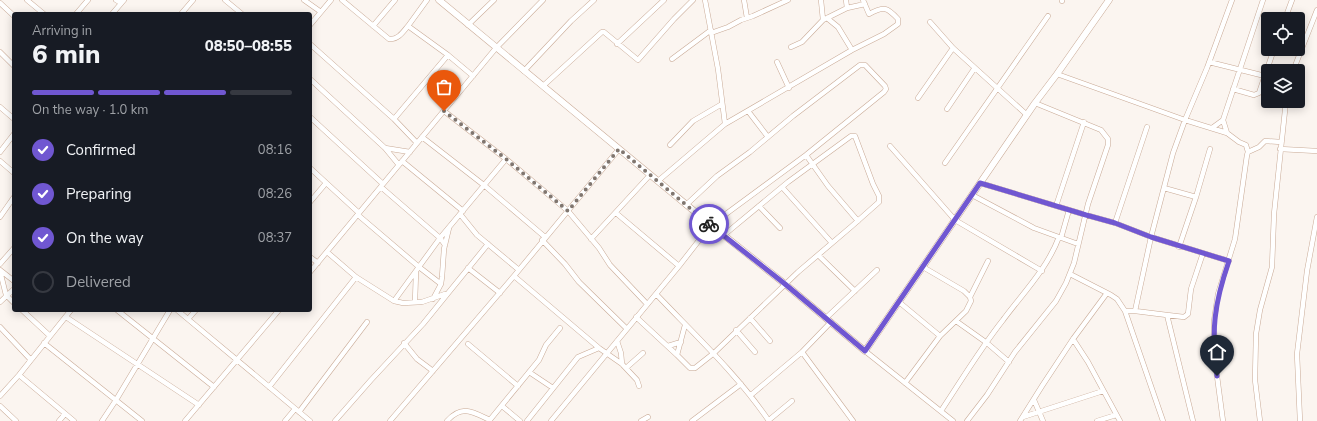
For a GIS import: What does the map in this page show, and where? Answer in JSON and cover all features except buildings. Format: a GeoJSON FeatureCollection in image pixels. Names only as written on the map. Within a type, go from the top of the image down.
{"type":"FeatureCollection","features":[{"type":"Feature","properties":{"kind":"street"},"geometry":{"type":"LineString","coordinates":[[28,0],[42,12]]}},
{"type":"Feature","properties":{"kind":"street"},"geometry":{"type":"LineString","coordinates":[[78,12],[88,0]]}},
{"type":"Feature","properties":{"kind":"street"},"geometry":{"type":"LineString","coordinates":[[116,0],[122,2],[116,12]]}},
{"type":"Feature","properties":{"kind":"street"},"geometry":{"type":"LineString","coordinates":[[183,12],[194,0]]}},
{"type":"Feature","properties":{"kind":"street"},"geometry":{"type":"LineString","coordinates":[[225,0],[240,12]]}},
{"type":"Feature","properties":{"kind":"street"},"geometry":{"type":"LineString","coordinates":[[304,0],[321,12]]}},
{"type":"Feature","properties":{"kind":"street"},"geometry":{"type":"LineString","coordinates":[[312,23],[331,0]]}},
{"type":"Feature","properties":{"kind":"street"},"geometry":{"type":"LineString","coordinates":[[342,0],[387,38],[392,39],[397,38],[428,0]]}},
{"type":"Feature","properties":{"kind":"street"},"geometry":{"type":"LineString","coordinates":[[373,26],[395,0]]}},
{"type":"Feature","properties":{"kind":"street"},"geometry":{"type":"LineString","coordinates":[[468,25],[494,0]]}},
{"type":"Feature","properties":{"kind":"street"},"geometry":{"type":"LineString","coordinates":[[312,270],[496,48],[543,0]]}},
{"type":"Feature","properties":{"kind":"street"},"geometry":{"type":"LineString","coordinates":[[524,71],[571,20],[594,0]]}},
{"type":"Feature","properties":{"kind":"street"},"geometry":{"type":"LineString","coordinates":[[617,44],[664,0]]}},
{"type":"Feature","properties":{"kind":"street"},"geometry":{"type":"LineString","coordinates":[[543,86],[601,32],[604,32],[638,60],[693,0]]}},
{"type":"Feature","properties":{"kind":"street"},"geometry":{"type":"LineString","coordinates":[[705,0],[718,69],[725,124]]}},
{"type":"Feature","properties":{"kind":"street"},"geometry":{"type":"LineString","coordinates":[[744,0],[747,18]]}},
{"type":"Feature","properties":{"kind":"street"},"geometry":{"type":"LineString","coordinates":[[672,59],[711,31],[728,27],[779,2],[788,0]]}},
{"type":"Feature","properties":{"kind":"street"},"geometry":{"type":"LineString","coordinates":[[821,0],[825,19],[838,27],[852,50]]}},
{"type":"Feature","properties":{"kind":"street"},"geometry":{"type":"LineString","coordinates":[[846,0],[846,8]]}},
{"type":"Feature","properties":{"kind":"street"},"geometry":{"type":"LineString","coordinates":[[865,351],[1035,103],[1109,0]]}},
{"type":"Feature","properties":{"kind":"street"},"geometry":{"type":"LineString","coordinates":[[1135,311],[1151,237],[1173,154],[1232,0]]}},
{"type":"Feature","properties":{"kind":"street"},"geometry":{"type":"LineString","coordinates":[[1227,133],[1223,120],[1263,0]]}},
{"type":"Feature","properties":{"kind":"street"},"geometry":{"type":"LineString","coordinates":[[1288,12],[1292,0]]}},
{"type":"Feature","properties":{"kind":"street"},"geometry":{"type":"LineString","coordinates":[[443,1],[468,25],[686,205],[941,411],[947,419],[953,421]]}},
{"type":"Feature","properties":{"kind":"street"},"geometry":{"type":"LineString","coordinates":[[658,181],[725,124],[852,50],[884,34],[898,23],[897,18],[887,9],[880,8],[869,14],[864,2],[846,8],[825,19],[802,42],[792,47]]}},
{"type":"Feature","properties":{"kind":"street"},"geometry":{"type":"LineString","coordinates":[[0,3],[12,14]]}},
{"type":"Feature","properties":{"kind":"street"},"geometry":{"type":"LineString","coordinates":[[1296,64],[1317,10]]}},
{"type":"Feature","properties":{"kind":"street"},"geometry":{"type":"LineString","coordinates":[[945,163],[1048,16]]}},
{"type":"Feature","properties":{"kind":"street"},"geometry":{"type":"LineString","coordinates":[[930,22],[974,69],[1027,115]]}},
{"type":"Feature","properties":{"kind":"street"},"geometry":{"type":"LineString","coordinates":[[408,26],[448,55],[473,76]]}},
{"type":"Feature","properties":{"kind":"street"},"geometry":{"type":"LineString","coordinates":[[312,46],[394,119],[417,143]]}},
{"type":"Feature","properties":{"kind":"street"},"geometry":{"type":"LineString","coordinates":[[918,98],[953,48]]}},
{"type":"Feature","properties":{"kind":"street"},"geometry":{"type":"LineString","coordinates":[[0,52],[12,64]]}},
{"type":"Feature","properties":{"kind":"street"},"geometry":{"type":"LineString","coordinates":[[394,119],[448,55]]}},
{"type":"Feature","properties":{"kind":"street"},"geometry":{"type":"LineString","coordinates":[[777,62],[789,88]]}},
{"type":"Feature","properties":{"kind":"street"},"geometry":{"type":"LineString","coordinates":[[1209,62],[1261,75]]}},
{"type":"Feature","properties":{"kind":"street"},"geometry":{"type":"LineString","coordinates":[[551,421],[711,225],[806,155],[885,91],[885,86],[865,65],[860,65],[718,176],[686,205]]}},
{"type":"Feature","properties":{"kind":"street"},"geometry":{"type":"LineString","coordinates":[[946,109],[974,69]]}},
{"type":"Feature","properties":{"kind":"street"},"geometry":{"type":"LineString","coordinates":[[1057,74],[1185,120],[1227,133],[1239,142],[1246,145],[1248,152],[1240,195],[1235,240],[1218,294],[1214,321],[1215,361],[1223,421]]}},
{"type":"Feature","properties":{"kind":"street"},"geometry":{"type":"LineString","coordinates":[[312,82],[401,163],[462,213],[469,226],[519,270]]}},
{"type":"Feature","properties":{"kind":"street"},"geometry":{"type":"LineString","coordinates":[[1233,89],[1256,95],[1259,93],[1261,87]]}},
{"type":"Feature","properties":{"kind":"street"},"geometry":{"type":"LineString","coordinates":[[967,421],[987,395],[1009,362],[1056,301],[1070,274],[1093,189],[1108,145],[1108,138],[1104,132],[1084,122],[1035,103]]}},
{"type":"Feature","properties":{"kind":"street"},"geometry":{"type":"LineString","coordinates":[[670,145],[692,122],[722,104]]}},
{"type":"Feature","properties":{"kind":"street"},"geometry":{"type":"LineString","coordinates":[[0,107],[12,117]]}},
{"type":"Feature","properties":{"kind":"street"},"geometry":{"type":"LineString","coordinates":[[1260,421],[1255,380],[1256,334],[1260,310],[1272,267],[1274,214],[1285,108]]}},
{"type":"Feature","properties":{"kind":"street"},"geometry":{"type":"LineString","coordinates":[[444,111],[506,159],[568,211],[599,248],[610,265],[647,304]]}},
{"type":"Feature","properties":{"kind":"street"},"geometry":{"type":"LineString","coordinates":[[748,111],[768,138]]}},
{"type":"Feature","properties":{"kind":"street"},"geometry":{"type":"LineString","coordinates":[[312,119],[382,186],[440,238],[445,245]]}},
{"type":"Feature","properties":{"kind":"street"},"geometry":{"type":"LineString","coordinates":[[1212,128],[1223,120]]}},
{"type":"Feature","properties":{"kind":"street"},"geometry":{"type":"LineString","coordinates":[[1056,206],[1084,122]]}},
{"type":"Feature","properties":{"kind":"street"},"geometry":{"type":"LineString","coordinates":[[1115,223],[1147,127]]}},
{"type":"Feature","properties":{"kind":"street"},"geometry":{"type":"LineString","coordinates":[[636,317],[692,369],[714,353],[785,284],[878,203],[880,198],[873,184],[855,136],[852,135],[788,182],[724,235]]}},
{"type":"Feature","properties":{"kind":"street"},"geometry":{"type":"LineString","coordinates":[[0,152],[12,137]]}},
{"type":"Feature","properties":{"kind":"street"},"geometry":{"type":"LineString","coordinates":[[422,137],[485,186],[544,239],[579,282],[627,329]]}},
{"type":"Feature","properties":{"kind":"street"},"geometry":{"type":"LineString","coordinates":[[1248,152],[1259,147],[1265,141],[1281,142]]}},
{"type":"Feature","properties":{"kind":"street"},"geometry":{"type":"LineString","coordinates":[[890,146],[955,220],[1042,271]]}},
{"type":"Feature","properties":{"kind":"street"},"geometry":{"type":"LineString","coordinates":[[385,148],[410,152]]}},
{"type":"Feature","properties":{"kind":"street"},"geometry":{"type":"LineString","coordinates":[[390,421],[500,293],[619,149]]}},
{"type":"Feature","properties":{"kind":"street"},"geometry":{"type":"LineString","coordinates":[[1179,247],[1210,149]]}},
{"type":"Feature","properties":{"kind":"street"},"geometry":{"type":"LineString","coordinates":[[1280,149],[1317,151]]}},
{"type":"Feature","properties":{"kind":"street"},"geometry":{"type":"LineString","coordinates":[[806,155],[828,186],[858,221]]}},
{"type":"Feature","properties":{"kind":"street"},"geometry":{"type":"LineString","coordinates":[[394,301],[440,238],[506,159]]}},
{"type":"Feature","properties":{"kind":"street"},"geometry":{"type":"LineString","coordinates":[[0,161],[12,171]]}},
{"type":"Feature","properties":{"kind":"street"},"geometry":{"type":"LineString","coordinates":[[312,170],[417,269],[441,284]]}},
{"type":"Feature","properties":{"kind":"street"},"geometry":{"type":"LineString","coordinates":[[780,174],[788,182]]}},
{"type":"Feature","properties":{"kind":"street"},"geometry":{"type":"LineString","coordinates":[[591,238],[650,175]]}},
{"type":"Feature","properties":{"kind":"street"},"geometry":{"type":"LineString","coordinates":[[312,200],[326,183]]}},
{"type":"Feature","properties":{"kind":"street"},"geometry":{"type":"LineString","coordinates":[[980,183],[1115,223],[1179,247],[1229,261]]}},
{"type":"Feature","properties":{"kind":"street"},"geometry":{"type":"LineString","coordinates":[[782,187],[832,243]]}},
{"type":"Feature","properties":{"kind":"street"},"geometry":{"type":"LineString","coordinates":[[1164,188],[1196,197]]}},
{"type":"Feature","properties":{"kind":"street"},"geometry":{"type":"LineString","coordinates":[[972,195],[1034,228],[1078,244]]}},
{"type":"Feature","properties":{"kind":"street"},"geometry":{"type":"LineString","coordinates":[[0,217],[12,200]]}},
{"type":"Feature","properties":{"kind":"street"},"geometry":{"type":"LineString","coordinates":[[759,206],[780,228]]}},
{"type":"Feature","properties":{"kind":"street"},"geometry":{"type":"LineString","coordinates":[[941,411],[1002,320],[1042,271],[1060,238],[1069,210]]}},
{"type":"Feature","properties":{"kind":"street"},"geometry":{"type":"LineString","coordinates":[[616,213],[679,266]]}},
{"type":"Feature","properties":{"kind":"street"},"geometry":{"type":"LineString","coordinates":[[1300,421],[1298,354],[1307,270],[1317,217]]}},
{"type":"Feature","properties":{"kind":"street"},"geometry":{"type":"LineString","coordinates":[[433,299],[441,284],[445,245],[449,227]]}},
{"type":"Feature","properties":{"kind":"street"},"geometry":{"type":"LineString","coordinates":[[335,421],[404,344],[424,324],[488,244]]}},
{"type":"Feature","properties":{"kind":"street"},"geometry":{"type":"LineString","coordinates":[[0,264],[12,250]]}},
{"type":"Feature","properties":{"kind":"street"},"geometry":{"type":"LineString","coordinates":[[327,252],[356,277],[394,301],[403,303],[427,301],[447,294]]}},
{"type":"Feature","properties":{"kind":"street"},"geometry":{"type":"LineString","coordinates":[[1125,310],[1184,317],[1188,314],[1191,289],[1203,253]]}},
{"type":"Feature","properties":{"kind":"street"},"geometry":{"type":"LineString","coordinates":[[818,255],[855,291]]}},
{"type":"Feature","properties":{"kind":"street"},"geometry":{"type":"LineString","coordinates":[[312,258],[318,263]]}},
{"type":"Feature","properties":{"kind":"street"},"geometry":{"type":"LineString","coordinates":[[905,383],[940,336],[970,306],[970,297],[988,261]]}},
{"type":"Feature","properties":{"kind":"street"},"geometry":{"type":"LineString","coordinates":[[923,267],[964,291],[970,297]]}},
{"type":"Feature","properties":{"kind":"street"},"geometry":{"type":"LineString","coordinates":[[468,268],[500,293]]}},
{"type":"Feature","properties":{"kind":"street"},"geometry":{"type":"LineString","coordinates":[[415,302],[417,269]]}},
{"type":"Feature","properties":{"kind":"street"},"geometry":{"type":"LineString","coordinates":[[0,270],[12,279]]}},
{"type":"Feature","properties":{"kind":"street"},"geometry":{"type":"LineString","coordinates":[[0,270],[6,295],[12,301]]}},
{"type":"Feature","properties":{"kind":"street"},"geometry":{"type":"LineString","coordinates":[[752,396],[802,352],[855,291],[878,270]]}},
{"type":"Feature","properties":{"kind":"street"},"geometry":{"type":"LineString","coordinates":[[1070,274],[1108,293],[1117,299],[1125,310],[1163,421]]}},
{"type":"Feature","properties":{"kind":"street"},"geometry":{"type":"LineString","coordinates":[[514,276],[599,348],[622,364],[637,380],[639,386]]}},
{"type":"Feature","properties":{"kind":"street"},"geometry":{"type":"LineString","coordinates":[[269,387],[356,277]]}},
{"type":"Feature","properties":{"kind":"street"},"geometry":{"type":"LineString","coordinates":[[0,302],[12,290]]}},
{"type":"Feature","properties":{"kind":"street"},"geometry":{"type":"LineString","coordinates":[[1022,419],[1073,339],[1108,293]]}},
{"type":"Feature","properties":{"kind":"street"},"geometry":{"type":"LineString","coordinates":[[656,294],[714,353],[752,396],[769,420],[792,401]]}},
{"type":"Feature","properties":{"kind":"street"},"geometry":{"type":"LineString","coordinates":[[899,302],[940,336]]}},
{"type":"Feature","properties":{"kind":"street"},"geometry":{"type":"LineString","coordinates":[[24,312],[50,336]]}},
{"type":"Feature","properties":{"kind":"street"},"geometry":{"type":"LineString","coordinates":[[0,396],[19,375],[70,312]]}},
{"type":"Feature","properties":{"kind":"street"},"geometry":{"type":"LineString","coordinates":[[120,312],[214,387]]}},
{"type":"Feature","properties":{"kind":"street"},"geometry":{"type":"LineString","coordinates":[[102,421],[169,312]]}},
{"type":"Feature","properties":{"kind":"street"},"geometry":{"type":"LineString","coordinates":[[179,312],[310,421]]}},
{"type":"Feature","properties":{"kind":"street"},"geometry":{"type":"LineString","coordinates":[[188,319],[194,312]]}},
{"type":"Feature","properties":{"kind":"street"},"geometry":{"type":"LineString","coordinates":[[185,421],[277,312]]}},
{"type":"Feature","properties":{"kind":"street"},"geometry":{"type":"LineString","coordinates":[[1167,315],[1193,421]]}},
{"type":"Feature","properties":{"kind":"street"},"geometry":{"type":"LineString","coordinates":[[66,317],[199,405]]}},
{"type":"Feature","properties":{"kind":"street"},"geometry":{"type":"LineString","coordinates":[[750,318],[770,341]]}},
{"type":"Feature","properties":{"kind":"street"},"geometry":{"type":"LineString","coordinates":[[956,321],[987,343],[1009,362]]}},
{"type":"Feature","properties":{"kind":"street"},"geometry":{"type":"LineString","coordinates":[[285,421],[297,410],[367,322]]}},
{"type":"Feature","properties":{"kind":"street"},"geometry":{"type":"LineString","coordinates":[[678,355],[685,325]]}},
{"type":"Feature","properties":{"kind":"street"},"geometry":{"type":"LineString","coordinates":[[0,327],[31,360]]}},
{"type":"Feature","properties":{"kind":"street"},"geometry":{"type":"LineString","coordinates":[[447,421],[453,414],[466,410],[490,420],[539,360],[546,345],[560,328]]}},
{"type":"Feature","properties":{"kind":"street"},"geometry":{"type":"LineString","coordinates":[[736,330],[755,352]]}},
{"type":"Feature","properties":{"kind":"street"},"geometry":{"type":"LineString","coordinates":[[1073,339],[1088,362],[1120,421]]}},
{"type":"Feature","properties":{"kind":"street"},"geometry":{"type":"LineString","coordinates":[[617,341],[621,353],[622,364]]}},
{"type":"Feature","properties":{"kind":"street"},"geometry":{"type":"LineString","coordinates":[[668,346],[681,342]]}},
{"type":"Feature","properties":{"kind":"street"},"geometry":{"type":"LineString","coordinates":[[44,344],[142,421]]}},
{"type":"Feature","properties":{"kind":"street"},"geometry":{"type":"LineString","coordinates":[[404,344],[417,359],[433,371]]}},
{"type":"Feature","properties":{"kind":"street"},"geometry":{"type":"LineString","coordinates":[[468,344],[518,386]]}},
{"type":"Feature","properties":{"kind":"street"},"geometry":{"type":"LineString","coordinates":[[527,421],[578,357],[599,348]]}},
{"type":"Feature","properties":{"kind":"street"},"geometry":{"type":"LineString","coordinates":[[802,352],[853,421]]}},
{"type":"Feature","properties":{"kind":"street"},"geometry":{"type":"LineString","coordinates":[[626,368],[643,353]]}},
{"type":"Feature","properties":{"kind":"street"},"geometry":{"type":"LineString","coordinates":[[529,372],[553,388]]}},
{"type":"Feature","properties":{"kind":"street"},"geometry":{"type":"LineString","coordinates":[[19,375],[74,421]]}},
{"type":"Feature","properties":{"kind":"street"},"geometry":{"type":"LineString","coordinates":[[692,421],[741,384]]}},
{"type":"Feature","properties":{"kind":"street"},"geometry":{"type":"LineString","coordinates":[[1022,419],[1103,391]]}},
{"type":"Feature","properties":{"kind":"street"},"geometry":{"type":"LineString","coordinates":[[1034,400],[1043,421]]}},
{"type":"Feature","properties":{"kind":"street"},"geometry":{"type":"LineString","coordinates":[[0,406],[16,421]]}},
{"type":"Feature","properties":{"kind":"street"},"geometry":{"type":"LineString","coordinates":[[502,406],[520,421]]}},
{"type":"Feature","properties":{"kind":"street"},"geometry":{"type":"LineString","coordinates":[[59,421],[66,414]]}},
{"type":"Feature","properties":{"kind":"street"},"geometry":{"type":"LineString","coordinates":[[1097,421],[1116,415]]}},
{"type":"Feature","properties":{"kind":"street"},"geometry":{"type":"LineString","coordinates":[[642,421],[648,417]]}},
{"type":"Feature","properties":{"kind":"way so far"},"geometry":{"type":"LineString","coordinates":[[444,111],[506,159],[568,211],[619,149],[709,224]]}},
{"type":"Feature","properties":{"kind":"route"},"geometry":{"type":"LineString","coordinates":[[709,224],[737,244],[865,351],[980,183],[1115,223],[1179,247],[1229,261],[1218,294],[1215,311],[1214,347],[1217,376]]}}]}
